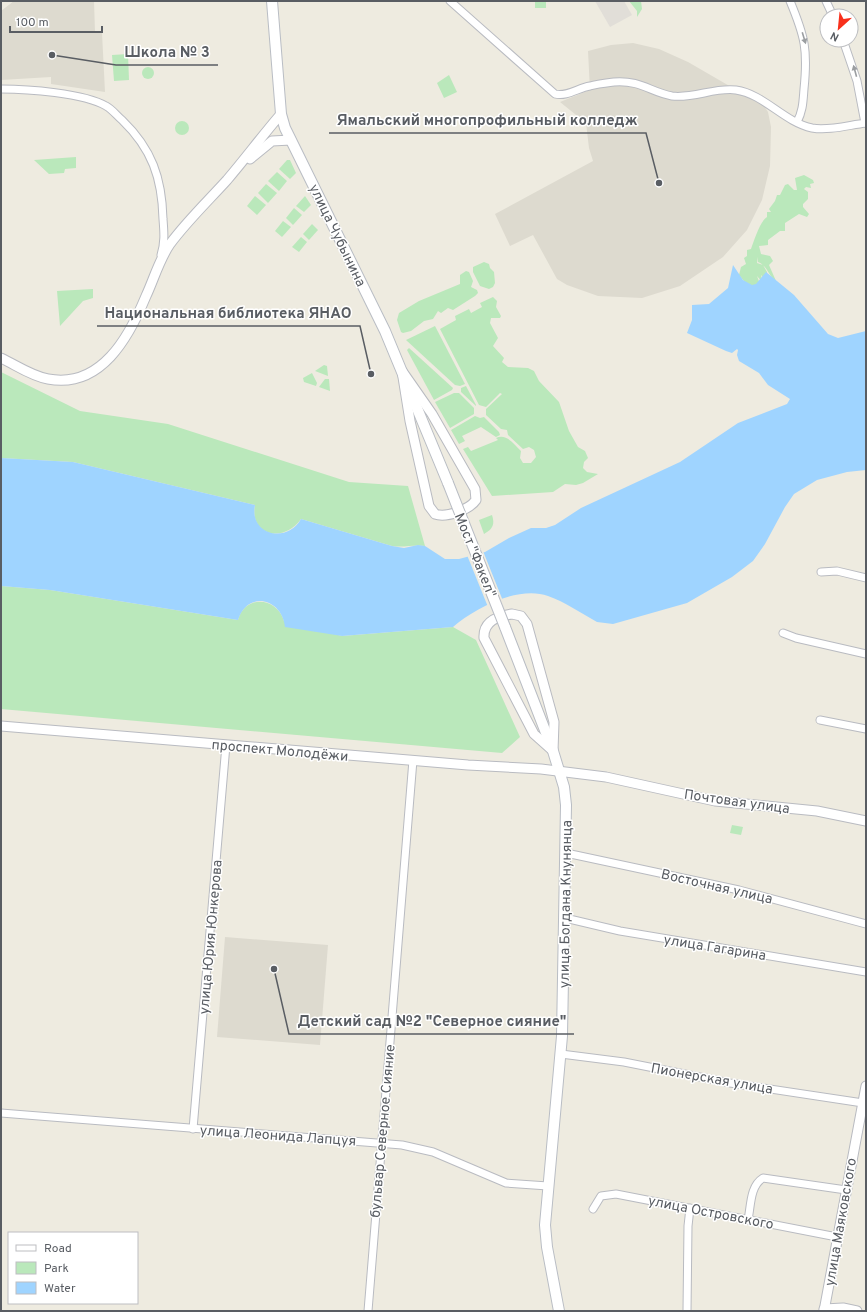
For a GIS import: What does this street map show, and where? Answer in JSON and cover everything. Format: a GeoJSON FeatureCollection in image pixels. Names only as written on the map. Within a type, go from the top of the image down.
{"type":"FeatureCollection","features":[{"type":"Feature","properties":{"kind":"main road","name":"улица Чубынина"},"geometry":{"type":"LineString","coordinates":[[272,1],[280,114],[291,140],[402,371],[448,483]]}},
{"type":"Feature","properties":{"kind":"main road","name":"Мост \"Факел\""},"geometry":{"type":"LineString","coordinates":[[448,483],[504,627]]}},
{"type":"Feature","properties":{"kind":"main road","name":"улица Богдана Кнунянца"},"geometry":{"type":"LineString","coordinates":[[504,627],[560,771],[566,805],[565,918],[561,1054],[548,1186],[546,1236],[559,1311]]}},
{"type":"Feature","properties":{"kind":"street"},"geometry":{"type":"LineString","coordinates":[[450,1],[555,94],[565,95],[590,86],[627,82],[647,86],[672,96],[722,90],[737,90],[753,96],[797,122],[812,128],[821,129],[865,123],[858,81],[846,48]]}},
{"type":"Feature","properties":{"kind":"street"},"geometry":{"type":"LineString","coordinates":[[790,1],[804,36],[807,53],[802,108],[797,122]]}},
{"type":"Feature","properties":{"kind":"street"},"geometry":{"type":"LineString","coordinates":[[1,90],[88,99],[107,106],[126,124],[146,150],[155,167],[162,194],[165,240],[157,268],[139,312],[119,347],[110,357],[90,373],[66,379],[47,379],[34,375],[1,358]]}},
{"type":"Feature","properties":{"kind":"street"},"geometry":{"type":"LineString","coordinates":[[157,268],[174,239],[227,180],[280,114]]}},
{"type":"Feature","properties":{"kind":"street"},"geometry":{"type":"LineString","coordinates":[[227,180],[268,143],[279,139],[291,140]]}},
{"type":"Feature","properties":{"kind":"street"},"geometry":{"type":"LineString","coordinates":[[402,371],[432,414],[475,489],[476,500],[471,506],[444,516],[435,514],[429,506],[410,421],[402,371]]}},
{"type":"Feature","properties":{"kind":"street"},"geometry":{"type":"LineString","coordinates":[[821,572],[838,571],[866,578]]}},
{"type":"Feature","properties":{"kind":"street"},"geometry":{"type":"LineString","coordinates":[[512,614],[521,616],[527,624],[554,722],[553,751],[534,734],[484,638],[484,629],[493,620],[512,614]]}},
{"type":"Feature","properties":{"kind":"street"},"geometry":{"type":"LineString","coordinates":[[783,633],[796,638],[866,654]]}},
{"type":"Feature","properties":{"kind":"street"},"geometry":{"type":"LineString","coordinates":[[820,720],[866,729]]}},
{"type":"Feature","properties":{"kind":"street","name":"проспект Молодёжи"},"geometry":{"type":"LineString","coordinates":[[1,726],[560,771]]}},
{"type":"Feature","properties":{"kind":"street","name":"улица Юрия Юнкерова"},"geometry":{"type":"LineString","coordinates":[[193,1129],[206,992],[226,745]]}},
{"type":"Feature","properties":{"kind":"street","name":"бульвар Северное Сияние"},"geometry":{"type":"LineString","coordinates":[[368,1311],[413,760]]}},
{"type":"Feature","properties":{"kind":"street","name":"Почтовая улица"},"geometry":{"type":"LineString","coordinates":[[560,771],[634,782],[716,801],[817,811],[866,821]]}},
{"type":"Feature","properties":{"kind":"street","name":"Восточная улица"},"geometry":{"type":"LineString","coordinates":[[566,853],[739,890],[866,924]]}},
{"type":"Feature","properties":{"kind":"street","name":"улица Гагарина"},"geometry":{"type":"LineString","coordinates":[[565,918],[620,931],[866,972]]}},
{"type":"Feature","properties":{"kind":"street","name":"Пионерская улица"},"geometry":{"type":"LineString","coordinates":[[561,1054],[624,1062],[719,1081],[863,1103]]}},
{"type":"Feature","properties":{"kind":"street","name":"улица Маяковского"},"geometry":{"type":"LineString","coordinates":[[824,1310],[866,1088]]}},
{"type":"Feature","properties":{"kind":"street","name":"улица Леонида Лапцуя"},"geometry":{"type":"LineString","coordinates":[[1,1113],[417,1147],[434,1152],[506,1183],[548,1186]]}},
{"type":"Feature","properties":{"kind":"street"},"geometry":{"type":"LineString","coordinates":[[748,1220],[753,1190],[763,1178],[846,1190]]}},
{"type":"Feature","properties":{"kind":"street","name":"улица Островского"},"geometry":{"type":"LineString","coordinates":[[593,1209],[601,1196],[616,1194],[837,1237]]}},
{"type":"Feature","properties":{"kind":"street"},"geometry":{"type":"LineString","coordinates":[[687,1311],[688,1226],[690,1208]]}},
{"type":"Feature","properties":{"kind":"street"},"geometry":{"type":"LineString","coordinates":[[824,1310],[843,1308],[857,1311]]}},
{"type":"Feature","properties":{"kind":"shaded area"},"geometry":{"type":"Polygon","coordinates":[[[14,1],[94,1],[95,32],[102,33],[105,92],[51,84],[51,77],[1,80],[1,11],[14,1]]]}},
{"type":"Feature","properties":{"kind":"shaded area"},"geometry":{"type":"Polygon","coordinates":[[[595,1],[624,1],[632,15],[610,27],[595,1]]]}},
{"type":"Feature","properties":{"kind":"shaded area"},"geometry":{"type":"Polygon","coordinates":[[[633,43],[659,49],[688,62],[764,106],[768,112],[771,127],[770,166],[762,200],[747,230],[723,257],[680,286],[642,298],[598,296],[567,285],[557,279],[533,235],[510,246],[495,214],[593,161],[589,148],[586,123],[560,102],[590,90],[588,51],[611,45],[633,43]]]}},
{"type":"Feature","properties":{"kind":"shaded area"},"geometry":{"type":"Polygon","coordinates":[[[225,937],[328,945],[320,1045],[217,1037],[225,937]]]}},
{"type":"Feature","properties":{"kind":"green space"},"geometry":{"type":"Polygon","coordinates":[[[535,1],[546,1],[546,8],[535,8],[535,1]]]}},
{"type":"Feature","properties":{"kind":"green space"},"geometry":{"type":"Polygon","coordinates":[[[629,1],[641,1],[642,9],[637,17],[637,11],[629,1]]]}},
{"type":"Feature","properties":{"kind":"green space"},"geometry":{"type":"Polygon","coordinates":[[[128,54],[129,80],[114,81],[112,55],[128,54]]]}},
{"type":"Feature","properties":{"kind":"green space"},"geometry":{"type":"Polygon","coordinates":[[[150,67],[153,68],[153,78],[146,79],[143,78],[142,71],[143,68],[150,67]]]}},
{"type":"Feature","properties":{"kind":"green space"},"geometry":{"type":"Polygon","coordinates":[[[449,75],[457,92],[444,98],[437,83],[449,75]]]}},
{"type":"Feature","properties":{"kind":"green space"},"geometry":{"type":"Polygon","coordinates":[[[179,121],[185,121],[189,125],[189,131],[185,135],[179,135],[175,131],[175,125],[179,121]]]}},
{"type":"Feature","properties":{"kind":"green space"},"geometry":{"type":"Polygon","coordinates":[[[76,157],[76,168],[65,169],[64,173],[49,174],[34,160],[76,157]]]}},
{"type":"Feature","properties":{"kind":"green space"},"geometry":{"type":"Polygon","coordinates":[[[287,160],[290,160],[296,173],[290,179],[279,169],[287,160]]]}},
{"type":"Feature","properties":{"kind":"green space"},"geometry":{"type":"Polygon","coordinates":[[[277,172],[287,181],[279,191],[268,181],[277,172]]]}},
{"type":"Feature","properties":{"kind":"green space"},"geometry":{"type":"Polygon","coordinates":[[[804,175],[813,180],[814,183],[810,184],[811,188],[806,187],[804,189],[808,192],[808,199],[803,204],[803,207],[809,214],[807,217],[799,214],[785,223],[785,231],[780,231],[768,240],[768,245],[759,246],[761,254],[770,256],[773,261],[769,265],[776,281],[763,265],[767,272],[767,282],[761,275],[763,283],[757,276],[760,284],[753,287],[744,281],[739,275],[741,267],[746,264],[744,258],[747,256],[747,250],[751,249],[764,219],[767,217],[767,212],[771,212],[769,209],[775,201],[777,195],[780,195],[785,185],[788,184],[794,190],[797,190],[795,178],[804,175]]]}},
{"type":"Feature","properties":{"kind":"green space"},"geometry":{"type":"Polygon","coordinates":[[[266,184],[277,193],[268,203],[258,193],[266,184]]]}},
{"type":"Feature","properties":{"kind":"green space"},"geometry":{"type":"Polygon","coordinates":[[[255,196],[266,205],[257,215],[247,206],[255,196]]]}},
{"type":"Feature","properties":{"kind":"green space"},"geometry":{"type":"Polygon","coordinates":[[[305,196],[311,205],[304,212],[296,206],[305,196]]]}},
{"type":"Feature","properties":{"kind":"green space"},"geometry":{"type":"Polygon","coordinates":[[[294,208],[302,215],[293,225],[286,218],[294,208]]]}},
{"type":"Feature","properties":{"kind":"green space"},"geometry":{"type":"Polygon","coordinates":[[[283,221],[291,227],[282,237],[275,231],[283,221]]]}},
{"type":"Feature","properties":{"kind":"green space"},"geometry":{"type":"Polygon","coordinates":[[[312,224],[318,230],[309,240],[303,234],[312,224]]]}},
{"type":"Feature","properties":{"kind":"green space"},"geometry":{"type":"Polygon","coordinates":[[[301,237],[307,242],[299,252],[292,247],[301,237]]]}},
{"type":"Feature","properties":{"kind":"green space"},"geometry":{"type":"Polygon","coordinates":[[[484,262],[489,264],[490,268],[494,272],[495,283],[493,287],[489,289],[480,286],[473,272],[473,267],[484,262]]]}},
{"type":"Feature","properties":{"kind":"green space"},"geometry":{"type":"Polygon","coordinates":[[[466,271],[469,272],[473,281],[471,287],[477,290],[478,293],[475,296],[453,310],[448,308],[441,313],[438,311],[433,319],[424,321],[411,331],[401,332],[397,320],[399,313],[419,301],[460,284],[460,275],[466,271]]]}},
{"type":"Feature","properties":{"kind":"green space"},"geometry":{"type":"Polygon","coordinates":[[[93,289],[93,298],[83,301],[60,326],[57,291],[93,289]]]}},
{"type":"Feature","properties":{"kind":"green space"},"geometry":{"type":"Polygon","coordinates":[[[493,297],[497,301],[496,307],[501,316],[500,318],[491,318],[490,323],[498,338],[493,346],[504,358],[502,362],[508,367],[528,368],[534,371],[539,381],[559,402],[569,431],[578,447],[585,451],[588,458],[584,462],[583,468],[587,472],[598,474],[583,483],[576,485],[565,484],[553,492],[492,496],[463,449],[468,447],[471,451],[498,440],[496,438],[503,437],[513,442],[521,451],[520,458],[523,463],[531,463],[536,457],[534,450],[529,447],[523,449],[508,435],[507,430],[501,429],[486,415],[486,409],[502,394],[500,393],[486,407],[479,405],[440,329],[456,320],[455,316],[469,309],[471,313],[482,307],[480,303],[493,297]]]}},
{"type":"Feature","properties":{"kind":"green space"},"geometry":{"type":"Polygon","coordinates":[[[435,326],[465,384],[460,386],[455,385],[406,340],[435,326]]]}},
{"type":"Feature","properties":{"kind":"green space"},"geometry":{"type":"Polygon","coordinates":[[[409,348],[453,388],[452,390],[434,400],[407,350],[409,348]]]}},
{"type":"Feature","properties":{"kind":"green space"},"geometry":{"type":"Polygon","coordinates":[[[324,365],[327,366],[328,376],[315,371],[324,365]]]}},
{"type":"Feature","properties":{"kind":"green space"},"geometry":{"type":"Polygon","coordinates":[[[1,372],[80,411],[168,424],[349,482],[408,486],[425,546],[392,546],[301,519],[294,527],[285,532],[269,533],[262,529],[257,523],[255,505],[73,462],[1,458],[1,372]]]}},
{"type":"Feature","properties":{"kind":"green space"},"geometry":{"type":"Polygon","coordinates":[[[312,373],[317,383],[316,386],[304,382],[303,378],[312,373]]]}},
{"type":"Feature","properties":{"kind":"green space"},"geometry":{"type":"Polygon","coordinates":[[[325,379],[329,379],[330,391],[319,387],[325,379]]]}},
{"type":"Feature","properties":{"kind":"green space"},"geometry":{"type":"Polygon","coordinates":[[[466,386],[476,406],[461,392],[461,388],[466,386]]]}},
{"type":"Feature","properties":{"kind":"green space"},"geometry":{"type":"Polygon","coordinates":[[[454,393],[459,393],[474,408],[474,414],[450,428],[435,402],[454,393]]]}},
{"type":"Feature","properties":{"kind":"green space"},"geometry":{"type":"Polygon","coordinates":[[[475,416],[480,418],[484,417],[499,432],[500,435],[496,437],[481,427],[462,436],[465,441],[459,444],[451,430],[475,416]]]}},
{"type":"Feature","properties":{"kind":"green space"},"geometry":{"type":"Polygon","coordinates":[[[492,515],[492,526],[484,534],[479,520],[492,515]]]}},
{"type":"Feature","properties":{"kind":"green space"},"geometry":{"type":"Polygon","coordinates":[[[1,586],[50,590],[238,620],[247,606],[261,602],[268,603],[275,607],[284,621],[342,636],[453,627],[476,640],[520,737],[502,753],[1,709],[1,586]]]}},
{"type":"Feature","properties":{"kind":"green space"},"geometry":{"type":"Polygon","coordinates":[[[732,825],[743,827],[741,835],[730,833],[732,825]]]}},
{"type":"Feature","properties":{"kind":"water"},"geometry":{"type":"Polygon","coordinates":[[[733,265],[743,280],[752,285],[756,284],[766,272],[794,295],[828,334],[838,338],[866,331],[866,470],[847,472],[817,480],[794,494],[785,507],[765,544],[753,561],[732,577],[687,603],[613,624],[597,622],[554,598],[536,593],[524,594],[498,600],[485,606],[453,627],[342,636],[285,627],[278,609],[264,601],[256,601],[249,604],[242,610],[238,620],[50,590],[1,586],[1,458],[73,462],[255,505],[255,515],[258,523],[263,529],[270,533],[287,532],[295,527],[301,519],[392,546],[404,548],[418,545],[425,546],[445,559],[459,559],[485,552],[509,538],[531,528],[546,528],[555,525],[581,508],[680,462],[738,423],[787,404],[790,399],[768,385],[759,373],[739,361],[737,349],[732,353],[687,333],[692,320],[692,305],[709,304],[728,288],[733,265]]]}},
{"type":"Feature","properties":{"kind":"pier"},"geometry":{"type":"Polygon","coordinates":[[[483,551],[503,601],[488,607],[467,555],[483,551]]]}},
{"type":"Feature","properties":{"kind":"place","name":"Школа № 3"},"geometry":{"type":"Point","coordinates":[52,55]}},
{"type":"Feature","properties":{"kind":"place","name":"Ямальский многопрофильный колледж"},"geometry":{"type":"Point","coordinates":[659,183]}},
{"type":"Feature","properties":{"kind":"place","name":"Национальная библиотека ЯНАО"},"geometry":{"type":"Point","coordinates":[371,374]}},
{"type":"Feature","properties":{"kind":"place","name":"Детский сад №2 \"Северное сияние\""},"geometry":{"type":"Point","coordinates":[274,969]}}]}
